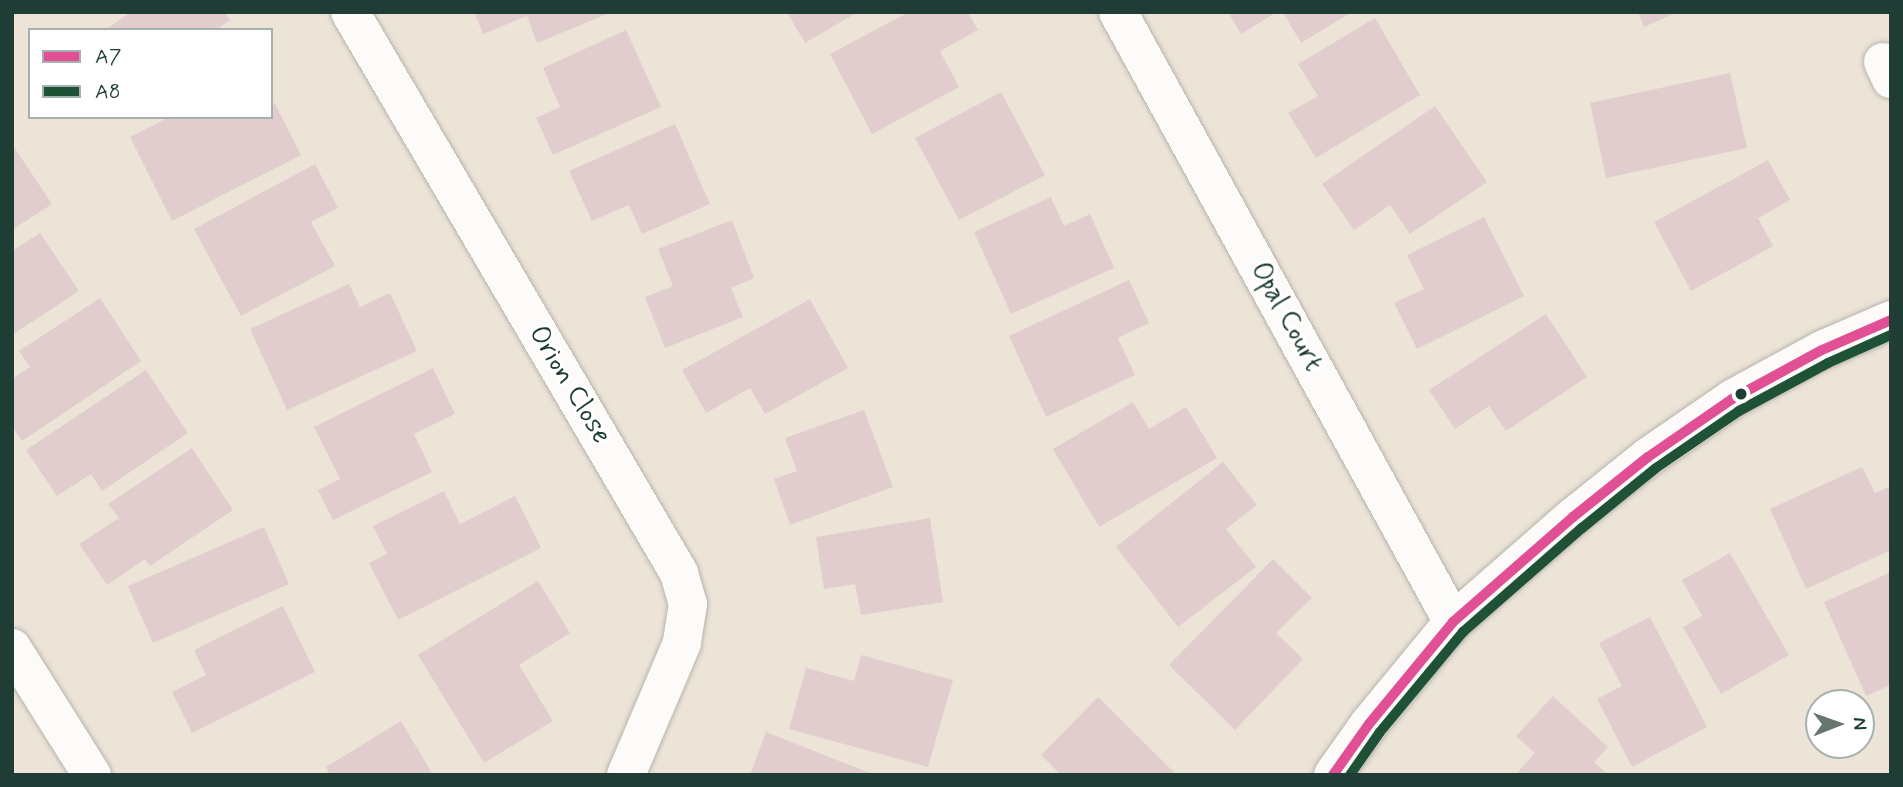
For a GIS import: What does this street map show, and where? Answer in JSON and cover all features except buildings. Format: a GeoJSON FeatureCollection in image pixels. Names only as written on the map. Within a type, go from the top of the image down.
{"type":"FeatureCollection","features":[{"type":"Feature","properties":{"kind":"street","name":"Orion Close"},"geometry":{"type":"LineString","coordinates":[[349,12],[679,573],[688,604],[682,643],[626,775]]}},
{"type":"Feature","properties":{"kind":"street","name":"Opal Court"},"geometry":{"type":"LineString","coordinates":[[1118,12],[1453,622]]}},
{"type":"Feature","properties":{"kind":"street"},"geometry":{"type":"LineString","coordinates":[[1333,775],[1369,724],[1453,622],[1648,457],[1731,399],[1822,350],[1891,320]]}},
{"type":"Feature","properties":{"kind":"street"},"geometry":{"type":"LineString","coordinates":[[12,648],[92,775]]}},
{"type":"Feature","properties":{"kind":"transit line","name":"A7"},"geometry":{"type":"LineString","coordinates":[[1333,775],[1369,724],[1453,622],[1573,517],[1648,457],[1732,399],[1822,350],[1891,320]]}},
{"type":"Feature","properties":{"kind":"transit line","name":"A8"},"geometry":{"type":"LineString","coordinates":[[1350,775],[1380,732],[1463,632],[1582,528],[1656,468],[1739,411],[1828,363],[1891,335]]}}]}
